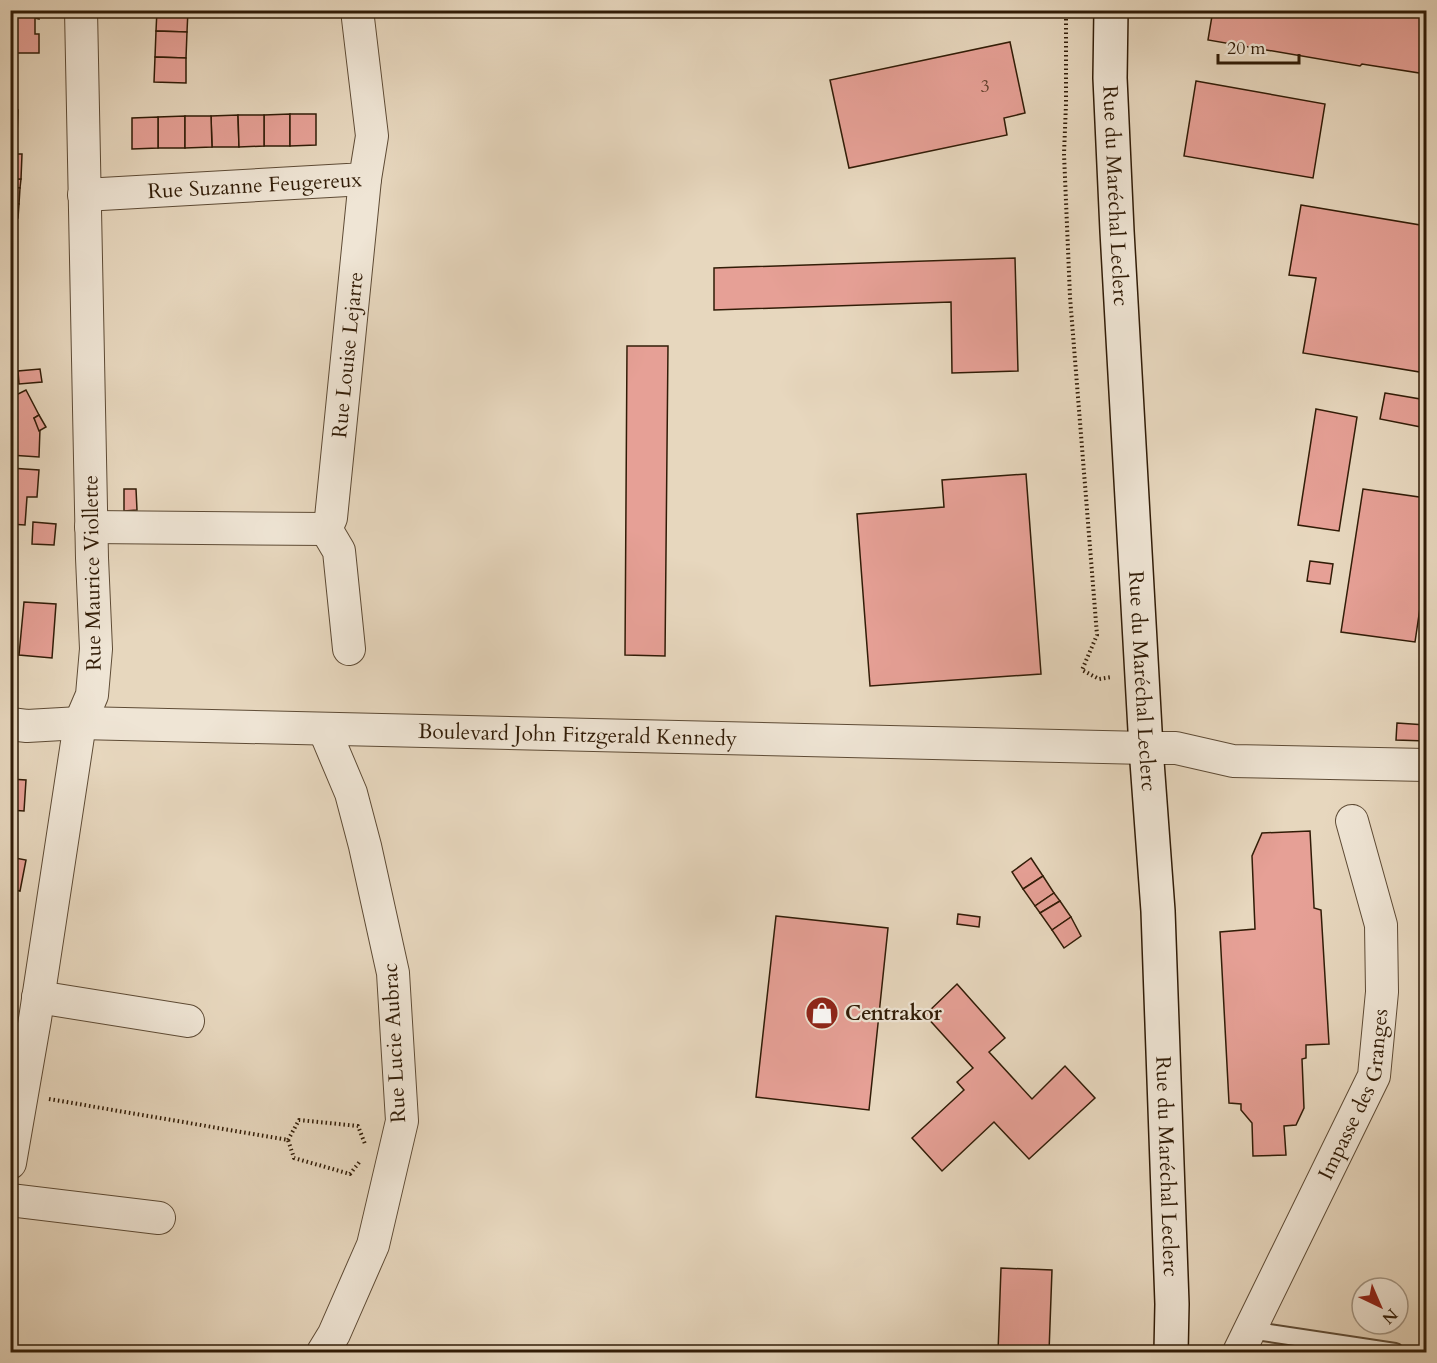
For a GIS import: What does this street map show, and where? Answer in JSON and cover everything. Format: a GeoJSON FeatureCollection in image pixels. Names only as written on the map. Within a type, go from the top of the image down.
{"type":"FeatureCollection","features":[{"type":"Feature","properties":{"kind":"main road","name":"Rue du Maréchal Leclerc"},"geometry":{"type":"LineString","coordinates":[[1111,10],[1110,78],[1117,231],[1146,747],[1158,911],[1172,1353]]}},
{"type":"Feature","properties":{"kind":"street","name":"Rue Maurice Viollette"},"geometry":{"type":"LineString","coordinates":[[10,1163],[22,1094],[28,1011],[80,723],[92,695],[96,649],[91,527],[81,10]]}},
{"type":"Feature","properties":{"kind":"street","name":"Rue Suzanne Feugereux"},"geometry":{"type":"LineString","coordinates":[[84,195],[365,179],[372,136],[357,10]]}},
{"type":"Feature","properties":{"kind":"street","name":"Rue Louise Lejarre"},"geometry":{"type":"LineString","coordinates":[[326,529],[332,518],[365,179]]}},
{"type":"Feature","properties":{"kind":"street"},"geometry":{"type":"LineString","coordinates":[[91,527],[326,529],[339,550],[349,649]]}},
{"type":"Feature","properties":{"kind":"street","name":"Boulevard John Fitzgerald Kennedy"},"geometry":{"type":"LineString","coordinates":[[10,724],[27,726],[80,723],[1146,747],[1176,748],[1233,761],[1426,765]]}},
{"type":"Feature","properties":{"kind":"street","name":"Rue Lucie Aubrac"},"geometry":{"type":"LineString","coordinates":[[323,1353],[334,1334],[373,1245],[402,1121],[393,973],[351,793],[324,729]]}},
{"type":"Feature","properties":{"kind":"street","name":"Impasse des Granges"},"geometry":{"type":"LineString","coordinates":[[1245,1341],[1374,1076],[1382,992],[1381,925],[1352,820]]}},
{"type":"Feature","properties":{"kind":"street"},"geometry":{"type":"LineString","coordinates":[[28,1011],[188,1021]]}},
{"type":"Feature","properties":{"kind":"street"},"geometry":{"type":"LineString","coordinates":[[10,1200],[159,1218]]}},
{"type":"Feature","properties":{"kind":"lane"},"geometry":{"type":"LineString","coordinates":[[1245,1341],[1395,1353]]}},
{"type":"Feature","properties":{"kind":"path"},"geometry":{"type":"LineString","coordinates":[[1066,10],[1064,154],[1070,297],[1097,635],[1082,670],[1099,679]]}},
{"type":"Feature","properties":{"kind":"path"},"geometry":{"type":"LineString","coordinates":[[22,1094],[288,1140]]}},
{"type":"Feature","properties":{"kind":"path"},"geometry":{"type":"LineString","coordinates":[[299,1120],[358,1126],[365,1142],[360,1162],[350,1174],[294,1158],[288,1140],[299,1120]]}},
{"type":"Feature","properties":{"kind":"building"},"geometry":{"type":"Polygon","coordinates":[[[10,10],[39,10],[39,19],[35,18],[35,34],[39,34],[39,53],[10,53],[10,10]]]}},
{"type":"Feature","properties":{"kind":"building"},"geometry":{"type":"Polygon","coordinates":[[[157,10],[188,10],[187,32],[156,31],[157,10]]]}},
{"type":"Feature","properties":{"kind":"building"},"geometry":{"type":"Polygon","coordinates":[[[1213,10],[1426,10],[1426,74],[1362,64],[1360,66],[1208,40],[1213,10]]]}},
{"type":"Feature","properties":{"kind":"building"},"geometry":{"type":"Polygon","coordinates":[[[156,31],[187,32],[186,58],[155,57],[156,31]]]}},
{"type":"Feature","properties":{"kind":"building"},"geometry":{"type":"Polygon","coordinates":[[[1010,42],[1025,113],[1004,118],[1007,135],[849,168],[830,80],[1010,42]]]}},
{"type":"Feature","properties":{"kind":"building"},"geometry":{"type":"Polygon","coordinates":[[[155,57],[186,58],[186,83],[154,82],[155,57]]]}},
{"type":"Feature","properties":{"kind":"building"},"geometry":{"type":"Polygon","coordinates":[[[1196,81],[1325,104],[1313,178],[1184,156],[1196,81]]]}},
{"type":"Feature","properties":{"kind":"building"},"geometry":{"type":"Polygon","coordinates":[[[10,109],[18,110],[17,136],[10,136],[10,109]]]}},
{"type":"Feature","properties":{"kind":"building"},"geometry":{"type":"Polygon","coordinates":[[[290,114],[290,146],[264,146],[264,115],[290,114]]]}},
{"type":"Feature","properties":{"kind":"building"},"geometry":{"type":"Polygon","coordinates":[[[290,114],[316,114],[316,145],[290,146],[290,114]]]}},
{"type":"Feature","properties":{"kind":"building"},"geometry":{"type":"Polygon","coordinates":[[[238,115],[239,147],[212,147],[211,116],[238,115]]]}},
{"type":"Feature","properties":{"kind":"building"},"geometry":{"type":"Polygon","coordinates":[[[238,115],[264,115],[264,146],[239,147],[238,115]]]}},
{"type":"Feature","properties":{"kind":"building"},"geometry":{"type":"Polygon","coordinates":[[[185,116],[185,148],[158,148],[158,117],[185,116]]]}},
{"type":"Feature","properties":{"kind":"building"},"geometry":{"type":"Polygon","coordinates":[[[185,116],[211,116],[212,147],[185,148],[185,116]]]}},
{"type":"Feature","properties":{"kind":"building"},"geometry":{"type":"Polygon","coordinates":[[[158,117],[158,148],[132,149],[132,118],[158,117]]]}},
{"type":"Feature","properties":{"kind":"building"},"geometry":{"type":"Polygon","coordinates":[[[10,154],[17,154],[15,179],[21,179],[20,188],[10,187],[10,154]]]}},
{"type":"Feature","properties":{"kind":"building"},"geometry":{"type":"Polygon","coordinates":[[[17,154],[22,154],[21,179],[15,179],[17,154]]]}},
{"type":"Feature","properties":{"kind":"building"},"geometry":{"type":"Polygon","coordinates":[[[10,187],[20,188],[19,204],[10,203],[10,187]]]}},
{"type":"Feature","properties":{"kind":"building"},"geometry":{"type":"Polygon","coordinates":[[[10,203],[19,204],[18,218],[10,217],[10,203]]]}},
{"type":"Feature","properties":{"kind":"building"},"geometry":{"type":"Polygon","coordinates":[[[1301,205],[1426,226],[1426,373],[1303,353],[1316,278],[1289,275],[1301,205]]]}},
{"type":"Feature","properties":{"kind":"building"},"geometry":{"type":"Polygon","coordinates":[[[1015,258],[1018,371],[952,373],[951,302],[714,310],[714,268],[1015,258]]]}},
{"type":"Feature","properties":{"kind":"building"},"geometry":{"type":"Polygon","coordinates":[[[627,346],[668,346],[665,656],[625,655],[627,346]]]}},
{"type":"Feature","properties":{"kind":"building"},"geometry":{"type":"Polygon","coordinates":[[[40,369],[42,382],[19,384],[18,371],[40,369]]]}},
{"type":"Feature","properties":{"kind":"building"},"geometry":{"type":"Polygon","coordinates":[[[26,390],[39,415],[34,418],[40,429],[39,457],[10,455],[10,398],[26,390]]]}},
{"type":"Feature","properties":{"kind":"building"},"geometry":{"type":"Polygon","coordinates":[[[1385,393],[1426,400],[1426,428],[1380,419],[1385,393]]]}},
{"type":"Feature","properties":{"kind":"building"},"geometry":{"type":"Polygon","coordinates":[[[1316,409],[1357,417],[1339,531],[1298,525],[1316,409]]]}},
{"type":"Feature","properties":{"kind":"building"},"geometry":{"type":"Polygon","coordinates":[[[39,415],[46,427],[39,431],[34,418],[39,415]]]}},
{"type":"Feature","properties":{"kind":"building"},"geometry":{"type":"Polygon","coordinates":[[[10,468],[39,470],[37,497],[27,497],[25,525],[10,524],[10,468]]]}},
{"type":"Feature","properties":{"kind":"building"},"geometry":{"type":"Polygon","coordinates":[[[1026,474],[1041,674],[870,686],[857,514],[944,507],[942,480],[1026,474]]]}},
{"type":"Feature","properties":{"kind":"building"},"geometry":{"type":"Polygon","coordinates":[[[124,489],[136,489],[137,510],[124,511],[124,489]]]}},
{"type":"Feature","properties":{"kind":"building"},"geometry":{"type":"Polygon","coordinates":[[[1363,489],[1426,498],[1426,567],[1415,642],[1341,632],[1363,489]]]}},
{"type":"Feature","properties":{"kind":"building"},"geometry":{"type":"Polygon","coordinates":[[[33,522],[56,524],[54,545],[32,544],[33,522]]]}},
{"type":"Feature","properties":{"kind":"building"},"geometry":{"type":"Polygon","coordinates":[[[1310,561],[1333,564],[1330,584],[1307,581],[1310,561]]]}},
{"type":"Feature","properties":{"kind":"building"},"geometry":{"type":"Polygon","coordinates":[[[24,602],[56,604],[52,658],[19,655],[24,602]]]}},
{"type":"Feature","properties":{"kind":"building"},"geometry":{"type":"Polygon","coordinates":[[[1397,723],[1426,725],[1426,741],[1396,740],[1397,723]]]}},
{"type":"Feature","properties":{"kind":"building"},"geometry":{"type":"Polygon","coordinates":[[[10,779],[26,780],[24,811],[10,810],[10,779]]]}},
{"type":"Feature","properties":{"kind":"building"},"geometry":{"type":"Polygon","coordinates":[[[1426,790],[1426,883],[1424,883],[1426,790]]]}},
{"type":"Feature","properties":{"kind":"building"},"geometry":{"type":"Polygon","coordinates":[[[1310,831],[1314,908],[1321,910],[1329,1044],[1306,1045],[1306,1058],[1302,1059],[1304,1108],[1296,1125],[1284,1126],[1286,1155],[1253,1156],[1252,1123],[1241,1110],[1241,1104],[1229,1103],[1220,932],[1255,929],[1252,856],[1262,833],[1310,831]]]}},
{"type":"Feature","properties":{"kind":"building"},"geometry":{"type":"Polygon","coordinates":[[[10,857],[26,860],[20,891],[10,889],[10,857]]]}},
{"type":"Feature","properties":{"kind":"building"},"geometry":{"type":"Polygon","coordinates":[[[1031,858],[1043,876],[1023,889],[1012,872],[1031,858]]]}},
{"type":"Feature","properties":{"kind":"building"},"geometry":{"type":"Polygon","coordinates":[[[1043,876],[1054,893],[1035,906],[1023,889],[1043,876]]]}},
{"type":"Feature","properties":{"kind":"building"},"geometry":{"type":"Polygon","coordinates":[[[1054,893],[1060,901],[1040,913],[1035,906],[1054,893]]]}},
{"type":"Feature","properties":{"kind":"building"},"geometry":{"type":"Polygon","coordinates":[[[1060,901],[1071,917],[1052,930],[1040,913],[1060,901]]]}},
{"type":"Feature","properties":{"kind":"building"},"geometry":{"type":"Polygon","coordinates":[[[958,914],[980,917],[979,927],[957,924],[958,914]]]}},
{"type":"Feature","properties":{"kind":"building","name":"Centrakor"},"geometry":{"type":"Polygon","coordinates":[[[776,916],[888,928],[869,1110],[756,1097],[776,916]]]}},
{"type":"Feature","properties":{"kind":"building"},"geometry":{"type":"Polygon","coordinates":[[[1071,917],[1081,936],[1064,948],[1052,930],[1071,917]]]}},
{"type":"Feature","properties":{"kind":"building"},"geometry":{"type":"Polygon","coordinates":[[[957,984],[1005,1038],[989,1052],[1032,1099],[1065,1066],[1095,1098],[1029,1159],[994,1122],[942,1171],[912,1138],[964,1090],[957,1082],[973,1068],[925,1015],[957,984]]]}},
{"type":"Feature","properties":{"kind":"building"},"geometry":{"type":"Polygon","coordinates":[[[1001,1268],[1052,1270],[1049,1352],[998,1352],[1001,1268]]]}},
{"type":"Feature","properties":{"kind":"place","name":"Centrakor"},"geometry":{"type":"Point","coordinates":[822,1013]}}]}
